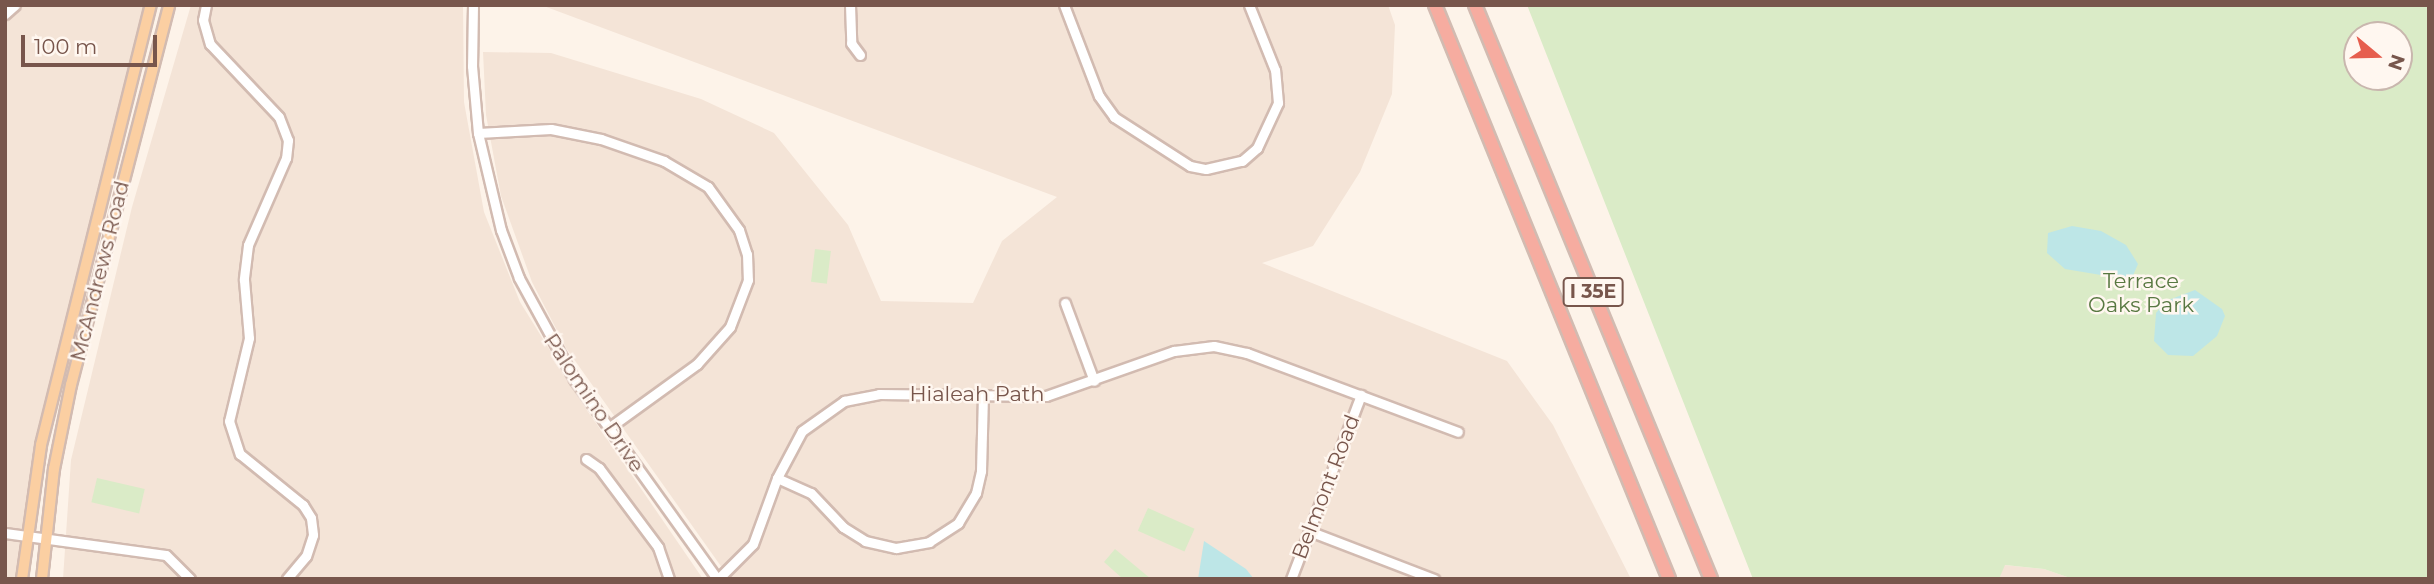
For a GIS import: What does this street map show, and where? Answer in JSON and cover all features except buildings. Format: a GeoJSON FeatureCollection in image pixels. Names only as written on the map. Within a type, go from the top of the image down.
{"type":"FeatureCollection","features":[{"type":"Feature","properties":{"kind":"highway","name":"I 35E"},"geometry":{"type":"LineString","coordinates":[[1435,5],[1669,579]]}},
{"type":"Feature","properties":{"kind":"highway","name":"I 35E"},"geometry":{"type":"LineString","coordinates":[[1475,5],[1710,579]]}},
{"type":"Feature","properties":{"kind":"main road","name":"McAndrews Road"},"geometry":{"type":"LineString","coordinates":[[22,579],[41,445],[151,5]]}},
{"type":"Feature","properties":{"kind":"main road","name":"McAndrews Road"},"geometry":{"type":"LineString","coordinates":[[42,579],[45,539],[71,385],[169,5]]}},
{"type":"Feature","properties":{"kind":"street"},"geometry":{"type":"LineString","coordinates":[[5,14],[15,5]]}},
{"type":"Feature","properties":{"kind":"street"},"geometry":{"type":"LineString","coordinates":[[206,5],[203,20],[210,44],[279,117],[288,140],[286,158],[248,245],[244,280],[249,338],[229,421],[240,454],[303,505],[311,518],[313,535],[306,555],[287,579]]}},
{"type":"Feature","properties":{"kind":"street","name":"Palomino Drive"},"geometry":{"type":"LineString","coordinates":[[473,5],[472,66],[478,133],[501,230],[519,278],[573,379],[718,579]]}},
{"type":"Feature","properties":{"kind":"street"},"geometry":{"type":"LineString","coordinates":[[850,5],[851,43],[860,55]]}},
{"type":"Feature","properties":{"kind":"street"},"geometry":{"type":"LineString","coordinates":[[1064,5],[1099,96],[1114,117],[1190,166],[1206,169],[1242,161],[1256,148],[1278,103],[1275,70],[1249,5]]}},
{"type":"Feature","properties":{"kind":"street"},"geometry":{"type":"LineString","coordinates":[[478,133],[551,129],[601,139],[664,161],[708,187],[739,230],[747,254],[748,280],[730,327],[697,364],[610,427]]}},
{"type":"Feature","properties":{"kind":"street"},"geometry":{"type":"LineString","coordinates":[[1065,303],[1094,381]]}},
{"type":"Feature","properties":{"kind":"street","name":"Hialeah Path"},"geometry":{"type":"LineString","coordinates":[[718,579],[753,544],[777,478],[802,431],[844,401],[879,394],[1046,396],[1174,351],[1214,346],[1247,353],[1458,432]]}},
{"type":"Feature","properties":{"kind":"street","name":"Belmont Road"},"geometry":{"type":"LineString","coordinates":[[1291,579],[1361,395]]}},
{"type":"Feature","properties":{"kind":"street"},"geometry":{"type":"LineString","coordinates":[[777,478],[811,493],[843,527],[865,541],[896,548],[929,542],[958,523],[976,493],[981,471],[983,396]]}},
{"type":"Feature","properties":{"kind":"street"},"geometry":{"type":"LineString","coordinates":[[586,459],[599,468],[658,547],[669,579]]}},
{"type":"Feature","properties":{"kind":"street"},"geometry":{"type":"LineString","coordinates":[[1309,531],[1434,579]]}},
{"type":"Feature","properties":{"kind":"street"},"geometry":{"type":"LineString","coordinates":[[5,533],[166,555],[190,579]]}},
{"type":"Feature","properties":{"kind":"shaded area"},"geometry":{"type":"Polygon","coordinates":[[[5,5],[151,5],[41,445],[26,579],[5,579],[5,5]]]}},
{"type":"Feature","properties":{"kind":"shaded area"},"geometry":{"type":"Polygon","coordinates":[[[191,5],[463,5],[464,102],[484,212],[520,302],[587,410],[703,579],[63,579],[71,460],[132,207],[191,5]]]}},
{"type":"Feature","properties":{"kind":"shaded area"},"geometry":{"type":"Polygon","coordinates":[[[541,5],[1388,5],[1395,25],[1392,94],[1360,172],[1313,246],[1262,263],[1507,361],[1553,425],[1631,579],[730,579],[566,348],[532,282],[501,196],[486,115],[483,52],[551,53],[701,99],[774,133],[848,225],[881,301],[973,303],[1002,241],[1057,197],[541,5]]]}},
{"type":"Feature","properties":{"kind":"shaded area"},"geometry":{"type":"Polygon","coordinates":[[[2004,565],[2044,569],[2073,579],[1999,579],[2004,565]]]}},
{"type":"Feature","properties":{"kind":"green space","name":"Terrace Oaks Park"},"geometry":{"type":"Polygon","coordinates":[[[1527,5],[2429,5],[2429,579],[2073,579],[2044,569],[2005,565],[1999,579],[1753,579],[1527,5]]]}},
{"type":"Feature","properties":{"kind":"green space"},"geometry":{"type":"Polygon","coordinates":[[[815,249],[831,251],[827,284],[811,282],[815,249]]]}},
{"type":"Feature","properties":{"kind":"green space"},"geometry":{"type":"Polygon","coordinates":[[[97,478],[145,489],[139,513],[91,502],[97,478]]]}},
{"type":"Feature","properties":{"kind":"green space"},"geometry":{"type":"Polygon","coordinates":[[[1148,508],[1195,529],[1184,552],[1138,531],[1148,508]]]}},
{"type":"Feature","properties":{"kind":"green space"},"geometry":{"type":"Polygon","coordinates":[[[1115,549],[1151,579],[1123,579],[1104,562],[1115,549]]]}},
{"type":"Feature","properties":{"kind":"water"},"geometry":{"type":"Polygon","coordinates":[[[2072,226],[2101,231],[2126,245],[2138,264],[2131,280],[2065,269],[2047,253],[2048,233],[2072,226]]]}},
{"type":"Feature","properties":{"kind":"water"},"geometry":{"type":"Polygon","coordinates":[[[2195,290],[2222,309],[2225,316],[2217,336],[2193,356],[2168,355],[2154,341],[2156,313],[2166,301],[2195,290]]]}},
{"type":"Feature","properties":{"kind":"water"},"geometry":{"type":"Polygon","coordinates":[[[1204,541],[1246,569],[1254,579],[1198,579],[1204,541]]]}}]}
